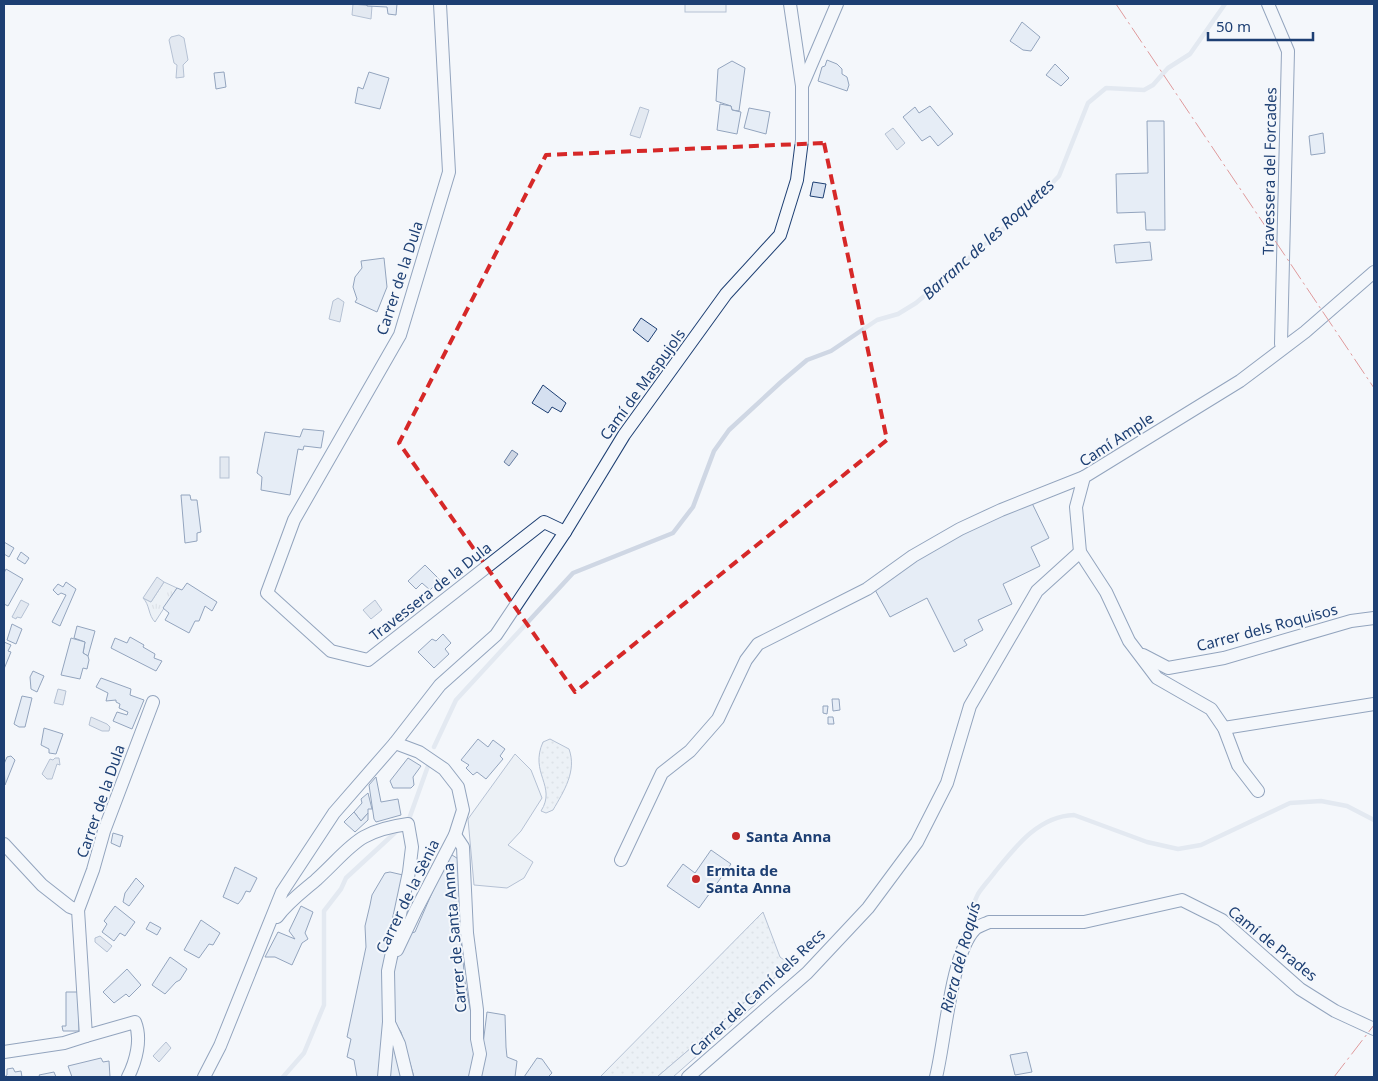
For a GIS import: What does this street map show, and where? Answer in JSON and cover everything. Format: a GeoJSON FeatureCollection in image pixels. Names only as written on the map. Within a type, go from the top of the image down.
{"type":"FeatureCollection","features":[{"type":"Feature","properties":{"kind":"street","name":"Carrer de la Dula"},"geometry":{"type":"LineString","coordinates":[[266,593],[294,520],[400,335],[446,182],[448,163],[440,4]]}},
{"type":"Feature","properties":{"kind":"street","name":"Camí de Maspujols"},"geometry":{"type":"LineString","coordinates":[[270,925],[282,892],[334,814],[395,743],[440,685],[496,636],[565,532],[624,435],[726,294],[780,235],[797,180],[802,140],[802,86],[790,4]]}},
{"type":"Feature","properties":{"kind":"street"},"geometry":{"type":"LineString","coordinates":[[802,86],[838,4]]}},
{"type":"Feature","properties":{"kind":"street","name":"Travessera del Forcades"},"geometry":{"type":"LineString","coordinates":[[1268,4],[1288,50],[1281,344]]}},
{"type":"Feature","properties":{"kind":"street","name":"Camí Ample"},"geometry":{"type":"LineString","coordinates":[[1258,790],[1238,765],[1224,728],[1211,709],[1157,678],[1141,654],[1129,641],[1106,592],[1080,552],[1076,507],[1084,477],[1240,381],[1305,332],[1374,272]]}},
{"type":"Feature","properties":{"kind":"street"},"geometry":{"type":"LineString","coordinates":[[621,860],[662,773],[690,751],[718,719],[746,660],[758,644],[867,589],[913,556],[960,529],[1001,510],[1084,477]]}},
{"type":"Feature","properties":{"kind":"street","name":"Travessera de la Dula"},"geometry":{"type":"LineString","coordinates":[[266,593],[331,651],[368,660],[544,522],[565,532]]}},
{"type":"Feature","properties":{"kind":"street","name":"Carrer del Camí dels Recs"},"geometry":{"type":"LineString","coordinates":[[688,1077],[807,973],[868,908],[918,842],[947,783],[970,706],[1037,591],[1080,552]]}},
{"type":"Feature","properties":{"kind":"street","name":"Carrer dels Roquisos"},"geometry":{"type":"LineString","coordinates":[[1141,654],[1168,668],[1224,658],[1351,621],[1374,618]]}},
{"type":"Feature","properties":{"kind":"street","name":"Carrer de la Dula"},"geometry":{"type":"LineString","coordinates":[[78,910],[93,870],[104,831],[153,702]]}},
{"type":"Feature","properties":{"kind":"street"},"geometry":{"type":"LineString","coordinates":[[1224,728],[1374,704]]}},
{"type":"Feature","properties":{"kind":"street"},"geometry":{"type":"LineString","coordinates":[[395,743],[419,752],[444,769],[458,787],[463,810],[455,835]]}},
{"type":"Feature","properties":{"kind":"street"},"geometry":{"type":"LineString","coordinates":[[204,1077],[220,1046],[270,925],[290,900],[316,880],[350,845],[372,831],[408,824],[412,847],[409,872],[388,971],[389,1022],[384,1077]]}},
{"type":"Feature","properties":{"kind":"street","name":"Carrer de la Sènia"},"geometry":{"type":"LineString","coordinates":[[388,971],[416,910],[455,835]]}},
{"type":"Feature","properties":{"kind":"street","name":"Carrer de Santa Anna"},"geometry":{"type":"LineString","coordinates":[[455,835],[462,847],[467,934],[477,1010],[476,1039],[480,1054],[475,1077]]}},
{"type":"Feature","properties":{"kind":"street"},"geometry":{"type":"LineString","coordinates":[[4,844],[42,885],[70,907],[78,910],[86,1036]]}},
{"type":"Feature","properties":{"kind":"street","name":"Camí de Prades"},"geometry":{"type":"LineString","coordinates":[[936,1077],[950,994],[966,945],[976,928],[989,922],[1084,922],[1182,900],[1222,920],[1300,989],[1335,1011],[1374,1029]]}},
{"type":"Feature","properties":{"kind":"street"},"geometry":{"type":"LineString","coordinates":[[4,1052],[64,1043],[135,1022],[139,1033],[134,1067],[128,1077]]}},
{"type":"Feature","properties":{"kind":"street"},"geometry":{"type":"LineString","coordinates":[[389,1022],[399,1044],[407,1077]]}},
{"type":"Feature","properties":{"kind":"highlighted area"},"geometry":{"type":"Polygon","coordinates":[[[824,143],[887,440],[575,692],[399,443],[546,155],[824,143]]]}},
{"type":"Feature","properties":{"kind":"green space"},"geometry":{"type":"Polygon","coordinates":[[[685,4],[726,4],[726,12],[685,12],[685,4]]]}},
{"type":"Feature","properties":{"kind":"green space"},"geometry":{"type":"Polygon","coordinates":[[[164,582],[177,588],[155,622],[143,598],[151,602],[164,582]]]}},
{"type":"Feature","properties":{"kind":"green space"},"geometry":{"type":"Polygon","coordinates":[[[550,739],[569,749],[571,765],[568,781],[561,796],[553,810],[546,813],[541,811],[546,794],[539,762],[543,742],[550,739]]]}},
{"type":"Feature","properties":{"kind":"green space"},"geometry":{"type":"Polygon","coordinates":[[[763,912],[780,957],[791,965],[657,1077],[600,1077],[763,912]]]}},
{"type":"Feature","properties":{"kind":"shaded area"},"geometry":{"type":"Polygon","coordinates":[[[353,4],[372,6],[371,19],[352,15],[353,4]]]}},
{"type":"Feature","properties":{"kind":"shaded area"},"geometry":{"type":"Polygon","coordinates":[[[179,35],[184,38],[188,60],[183,65],[184,77],[176,78],[177,65],[174,63],[169,40],[171,37],[179,35]]]}},
{"type":"Feature","properties":{"kind":"shaded area"},"geometry":{"type":"Polygon","coordinates":[[[640,107],[649,110],[640,138],[630,135],[640,107]]]}},
{"type":"Feature","properties":{"kind":"shaded area"},"geometry":{"type":"Polygon","coordinates":[[[893,128],[905,143],[897,150],[885,134],[893,128]]]}},
{"type":"Feature","properties":{"kind":"shaded area"},"geometry":{"type":"Polygon","coordinates":[[[338,298],[344,302],[340,322],[329,319],[333,301],[338,298]]]}},
{"type":"Feature","properties":{"kind":"shaded area"},"geometry":{"type":"Polygon","coordinates":[[[512,450],[518,454],[509,466],[504,462],[512,450]]]}},
{"type":"Feature","properties":{"kind":"shaded area"},"geometry":{"type":"Polygon","coordinates":[[[220,457],[229,457],[229,478],[220,478],[220,457]]]}},
{"type":"Feature","properties":{"kind":"shaded area"},"geometry":{"type":"Polygon","coordinates":[[[157,577],[164,582],[151,602],[143,598],[157,577]]]}},
{"type":"Feature","properties":{"kind":"shaded area"},"geometry":{"type":"Polygon","coordinates":[[[21,600],[29,604],[21,618],[17,617],[16,619],[12,617],[21,600]]]}},
{"type":"Feature","properties":{"kind":"shaded area"},"geometry":{"type":"Polygon","coordinates":[[[375,600],[382,610],[371,619],[363,610],[375,600]]]}},
{"type":"Feature","properties":{"kind":"shaded area"},"geometry":{"type":"Polygon","coordinates":[[[58,689],[66,691],[63,705],[54,703],[58,689]]]}},
{"type":"Feature","properties":{"kind":"shaded area"},"geometry":{"type":"Polygon","coordinates":[[[91,717],[107,724],[110,727],[109,731],[102,731],[89,725],[91,717]]]}},
{"type":"Feature","properties":{"kind":"shaded area"},"geometry":{"type":"Polygon","coordinates":[[[515,754],[531,770],[542,798],[521,831],[508,845],[533,862],[524,878],[507,888],[474,885],[468,819],[515,754]]]}},
{"type":"Feature","properties":{"kind":"shaded area"},"geometry":{"type":"Polygon","coordinates":[[[59,758],[60,765],[57,764],[52,779],[47,779],[42,774],[50,759],[53,760],[59,758]]]}},
{"type":"Feature","properties":{"kind":"shaded area"},"geometry":{"type":"Polygon","coordinates":[[[100,936],[112,946],[107,952],[95,942],[95,938],[100,936]]]}},
{"type":"Feature","properties":{"kind":"shaded area"},"geometry":{"type":"Polygon","coordinates":[[[753,995],[758,1002],[673,1077],[657,1077],[753,995]]]}},
{"type":"Feature","properties":{"kind":"shaded area"},"geometry":{"type":"Polygon","coordinates":[[[166,1042],[171,1048],[159,1062],[153,1056],[166,1042]]]}},
{"type":"Feature","properties":{"kind":"building"},"geometry":{"type":"Polygon","coordinates":[[[367,4],[397,4],[396,15],[388,14],[387,7],[367,6],[367,4]]]}},
{"type":"Feature","properties":{"kind":"building"},"geometry":{"type":"Polygon","coordinates":[[[1022,22],[1040,37],[1031,51],[1023,50],[1010,41],[1022,22]]]}},
{"type":"Feature","properties":{"kind":"building"},"geometry":{"type":"Polygon","coordinates":[[[827,60],[837,64],[842,69],[842,74],[847,77],[849,85],[847,91],[818,81],[822,67],[825,66],[827,60]]]}},
{"type":"Feature","properties":{"kind":"building"},"geometry":{"type":"Polygon","coordinates":[[[732,61],[745,68],[739,111],[732,110],[731,106],[716,101],[718,69],[732,61]]]}},
{"type":"Feature","properties":{"kind":"building"},"geometry":{"type":"Polygon","coordinates":[[[1055,64],[1069,78],[1061,86],[1046,75],[1055,64]]]}},
{"type":"Feature","properties":{"kind":"building"},"geometry":{"type":"Polygon","coordinates":[[[224,72],[226,87],[216,89],[214,73],[224,72]]]}},
{"type":"Feature","properties":{"kind":"building"},"geometry":{"type":"Polygon","coordinates":[[[369,72],[389,78],[380,109],[355,103],[358,87],[363,89],[369,72]]]}},
{"type":"Feature","properties":{"kind":"building"},"geometry":{"type":"Polygon","coordinates":[[[720,104],[731,106],[732,110],[741,112],[737,134],[717,130],[720,104]]]}},
{"type":"Feature","properties":{"kind":"building"},"geometry":{"type":"Polygon","coordinates":[[[930,106],[953,134],[938,146],[930,136],[922,141],[903,117],[915,107],[919,113],[930,106]]]}},
{"type":"Feature","properties":{"kind":"building"},"geometry":{"type":"Polygon","coordinates":[[[749,108],[770,112],[766,134],[744,128],[749,108]]]}},
{"type":"Feature","properties":{"kind":"building"},"geometry":{"type":"Polygon","coordinates":[[[1147,121],[1164,121],[1165,230],[1146,230],[1145,212],[1117,213],[1116,174],[1148,173],[1147,121]]]}},
{"type":"Feature","properties":{"kind":"building"},"geometry":{"type":"Polygon","coordinates":[[[1323,133],[1325,153],[1311,155],[1309,136],[1323,133]]]}},
{"type":"Feature","properties":{"kind":"building"},"geometry":{"type":"Polygon","coordinates":[[[813,182],[826,184],[823,198],[810,196],[813,182]]]}},
{"type":"Feature","properties":{"kind":"building"},"geometry":{"type":"Polygon","coordinates":[[[1150,242],[1152,260],[1116,263],[1114,245],[1150,242]]]}},
{"type":"Feature","properties":{"kind":"building"},"geometry":{"type":"Polygon","coordinates":[[[384,258],[387,287],[377,312],[355,302],[357,299],[353,287],[355,277],[362,268],[361,261],[384,258]]]}},
{"type":"Feature","properties":{"kind":"building"},"geometry":{"type":"Polygon","coordinates":[[[641,318],[657,329],[648,342],[633,330],[641,318]]]}},
{"type":"Feature","properties":{"kind":"building"},"geometry":{"type":"Polygon","coordinates":[[[543,385],[566,403],[561,412],[552,407],[548,413],[532,403],[543,385]]]}},
{"type":"Feature","properties":{"kind":"building"},"geometry":{"type":"Polygon","coordinates":[[[303,429],[324,431],[321,448],[304,446],[303,450],[298,449],[290,495],[261,490],[262,477],[257,473],[265,432],[300,437],[303,429]]]}},
{"type":"Feature","properties":{"kind":"building"},"geometry":{"type":"Polygon","coordinates":[[[181,495],[190,495],[191,500],[197,500],[201,532],[197,533],[197,541],[185,543],[181,495]]]}},
{"type":"Feature","properties":{"kind":"building"},"geometry":{"type":"Polygon","coordinates":[[[1030,499],[1049,538],[1031,547],[1040,566],[1003,584],[1012,604],[978,620],[983,630],[964,640],[967,645],[954,652],[927,598],[890,617],[874,588],[916,556],[1030,499]]]}},
{"type":"Feature","properties":{"kind":"building"},"geometry":{"type":"Polygon","coordinates":[[[4,542],[14,548],[9,557],[4,554],[4,542]]]}},
{"type":"Feature","properties":{"kind":"building"},"geometry":{"type":"Polygon","coordinates":[[[21,552],[29,558],[25,564],[17,559],[21,552]]]}},
{"type":"Feature","properties":{"kind":"building"},"geometry":{"type":"Polygon","coordinates":[[[425,565],[440,580],[430,590],[422,583],[416,589],[408,581],[425,565]]]}},
{"type":"Feature","properties":{"kind":"building"},"geometry":{"type":"Polygon","coordinates":[[[6,569],[23,579],[8,606],[4,604],[4,573],[6,569]]]}},
{"type":"Feature","properties":{"kind":"building"},"geometry":{"type":"Polygon","coordinates":[[[66,582],[76,589],[60,626],[52,622],[66,595],[61,593],[58,595],[53,590],[58,584],[63,587],[66,582]]]}},
{"type":"Feature","properties":{"kind":"building"},"geometry":{"type":"Polygon","coordinates":[[[187,583],[217,602],[212,611],[205,606],[199,621],[195,621],[189,633],[165,620],[169,613],[163,608],[177,588],[182,590],[187,583]]]}},
{"type":"Feature","properties":{"kind":"building"},"geometry":{"type":"Polygon","coordinates":[[[12,624],[22,629],[16,644],[7,640],[12,624]]]}},
{"type":"Feature","properties":{"kind":"building"},"geometry":{"type":"Polygon","coordinates":[[[77,626],[95,631],[88,656],[83,653],[85,642],[74,638],[77,626]]]}},
{"type":"Feature","properties":{"kind":"building"},"geometry":{"type":"Polygon","coordinates":[[[443,634],[451,643],[445,649],[449,654],[434,668],[418,652],[432,639],[436,641],[443,634]]]}},
{"type":"Feature","properties":{"kind":"building"},"geometry":{"type":"Polygon","coordinates":[[[130,637],[155,654],[154,658],[162,661],[156,671],[111,648],[115,638],[127,643],[130,637]]]}},
{"type":"Feature","properties":{"kind":"building"},"geometry":{"type":"Polygon","coordinates":[[[71,638],[85,642],[83,653],[88,656],[89,660],[87,669],[83,668],[80,679],[61,675],[71,638]]]}},
{"type":"Feature","properties":{"kind":"building"},"geometry":{"type":"Polygon","coordinates":[[[4,642],[11,645],[8,651],[11,652],[4,669],[4,642]]]}},
{"type":"Feature","properties":{"kind":"building"},"geometry":{"type":"Polygon","coordinates":[[[33,671],[44,676],[37,692],[31,689],[30,677],[33,671]]]}},
{"type":"Feature","properties":{"kind":"building"},"geometry":{"type":"Polygon","coordinates":[[[101,678],[131,689],[130,695],[144,700],[132,729],[113,721],[117,712],[127,715],[128,712],[119,708],[120,704],[116,700],[106,701],[108,693],[96,687],[101,678]]]}},
{"type":"Feature","properties":{"kind":"building"},"geometry":{"type":"Polygon","coordinates":[[[22,696],[32,698],[25,727],[19,727],[14,724],[22,696]]]}},
{"type":"Feature","properties":{"kind":"building"},"geometry":{"type":"Polygon","coordinates":[[[832,699],[839,699],[840,710],[833,711],[832,699]]]}},
{"type":"Feature","properties":{"kind":"building"},"geometry":{"type":"Polygon","coordinates":[[[823,706],[828,706],[827,714],[823,713],[823,706]]]}},
{"type":"Feature","properties":{"kind":"building"},"geometry":{"type":"Polygon","coordinates":[[[828,717],[833,717],[834,724],[828,724],[828,717]]]}},
{"type":"Feature","properties":{"kind":"building"},"geometry":{"type":"Polygon","coordinates":[[[44,728],[63,734],[56,754],[49,753],[49,749],[41,745],[44,728]]]}},
{"type":"Feature","properties":{"kind":"building"},"geometry":{"type":"Polygon","coordinates":[[[478,739],[488,747],[493,740],[505,749],[500,756],[503,759],[486,779],[477,772],[473,775],[466,768],[469,765],[461,760],[478,739]]]}},
{"type":"Feature","properties":{"kind":"building"},"geometry":{"type":"Polygon","coordinates":[[[11,756],[15,760],[5,785],[4,764],[7,757],[11,756]]]}},
{"type":"Feature","properties":{"kind":"building"},"geometry":{"type":"Polygon","coordinates":[[[408,758],[421,766],[413,777],[414,785],[411,788],[393,788],[390,781],[408,758]]]}},
{"type":"Feature","properties":{"kind":"building"},"geometry":{"type":"Polygon","coordinates":[[[376,777],[381,802],[398,799],[401,815],[376,822],[374,819],[369,785],[376,777]]]}},
{"type":"Feature","properties":{"kind":"building"},"geometry":{"type":"Polygon","coordinates":[[[368,793],[372,809],[368,809],[368,813],[361,821],[354,812],[362,803],[361,799],[368,793]]]}},
{"type":"Feature","properties":{"kind":"building"},"geometry":{"type":"Polygon","coordinates":[[[354,812],[361,821],[368,813],[368,820],[355,832],[344,822],[354,812]]]}},
{"type":"Feature","properties":{"kind":"building"},"geometry":{"type":"Polygon","coordinates":[[[113,833],[123,836],[120,847],[111,843],[113,833]]]}},
{"type":"Feature","properties":{"kind":"building","name":"Ermita de Santa Anna"},"geometry":{"type":"Polygon","coordinates":[[[711,850],[731,864],[699,908],[667,886],[683,864],[695,873],[711,850]]]}},
{"type":"Feature","properties":{"kind":"building"},"geometry":{"type":"Polygon","coordinates":[[[452,855],[460,860],[460,929],[465,982],[475,1034],[472,1077],[414,1077],[401,1032],[394,1021],[392,970],[408,934],[415,932],[448,856],[452,855]]]}},
{"type":"Feature","properties":{"kind":"building"},"geometry":{"type":"Polygon","coordinates":[[[235,867],[257,878],[250,892],[246,891],[238,904],[223,897],[235,867]]]}},
{"type":"Feature","properties":{"kind":"building"},"geometry":{"type":"Polygon","coordinates":[[[390,872],[403,875],[384,1006],[381,1077],[357,1077],[354,1060],[347,1057],[351,1039],[347,1037],[366,947],[365,926],[372,895],[385,873],[390,872]]]}},
{"type":"Feature","properties":{"kind":"building"},"geometry":{"type":"Polygon","coordinates":[[[136,878],[144,886],[129,906],[123,902],[125,893],[136,878]]]}},
{"type":"Feature","properties":{"kind":"building"},"geometry":{"type":"Polygon","coordinates":[[[115,906],[135,922],[125,936],[120,933],[114,941],[102,932],[107,924],[104,921],[115,906]]]}},
{"type":"Feature","properties":{"kind":"building"},"geometry":{"type":"Polygon","coordinates":[[[301,906],[313,912],[305,933],[308,939],[302,943],[292,965],[275,957],[265,957],[278,932],[295,939],[289,931],[301,906]]]}},
{"type":"Feature","properties":{"kind":"building"},"geometry":{"type":"Polygon","coordinates":[[[201,920],[220,933],[213,945],[209,944],[199,958],[184,950],[201,920]]]}},
{"type":"Feature","properties":{"kind":"building"},"geometry":{"type":"Polygon","coordinates":[[[150,922],[161,928],[157,935],[146,929],[150,922]]]}},
{"type":"Feature","properties":{"kind":"building"},"geometry":{"type":"Polygon","coordinates":[[[170,957],[187,969],[180,980],[165,994],[152,985],[170,957]]]}},
{"type":"Feature","properties":{"kind":"building"},"geometry":{"type":"Polygon","coordinates":[[[127,969],[141,985],[129,997],[126,994],[114,1003],[103,992],[127,969]]]}},
{"type":"Feature","properties":{"kind":"building"},"geometry":{"type":"Polygon","coordinates":[[[66,992],[78,992],[79,1031],[63,1031],[62,1026],[66,1026],[66,992]]]}},
{"type":"Feature","properties":{"kind":"building"},"geometry":{"type":"Polygon","coordinates":[[[487,1012],[505,1015],[507,1057],[517,1061],[515,1077],[479,1077],[487,1012]]]}},
{"type":"Feature","properties":{"kind":"building"},"geometry":{"type":"Polygon","coordinates":[[[391,1036],[404,1077],[386,1077],[391,1036]]]}},
{"type":"Feature","properties":{"kind":"building"},"geometry":{"type":"Polygon","coordinates":[[[1027,1052],[1032,1072],[1015,1075],[1010,1055],[1027,1052]]]}},
{"type":"Feature","properties":{"kind":"building"},"geometry":{"type":"Polygon","coordinates":[[[101,1058],[103,1062],[109,1061],[110,1077],[72,1077],[68,1066],[101,1058]]]}},
{"type":"Feature","properties":{"kind":"building"},"geometry":{"type":"Polygon","coordinates":[[[537,1058],[542,1059],[552,1073],[548,1077],[524,1077],[537,1058]]]}},
{"type":"Feature","properties":{"kind":"building"},"geometry":{"type":"Polygon","coordinates":[[[13,1068],[15,1072],[21,1071],[22,1077],[4,1077],[7,1075],[7,1069],[13,1068]]]}},
{"type":"Feature","properties":{"kind":"building"},"geometry":{"type":"Polygon","coordinates":[[[54,1072],[56,1077],[40,1077],[39,1075],[54,1072]]]}},
{"type":"Feature","properties":{"kind":"waterway","name":"Barranc de les Roquetes"},"geometry":{"type":"LineString","coordinates":[[434,747],[456,700],[573,573],[673,533],[693,507],[714,451],[729,430],[807,360],[831,351],[877,320],[898,314],[916,303],[1029,207],[1059,176],[1088,103],[1106,88],[1144,90],[1153,85],[1168,68],[1190,54],[1225,4]]}},
{"type":"Feature","properties":{"kind":"waterway","name":"Barranc de les Roquetes"},"geometry":{"type":"LineString","coordinates":[[409,819],[428,766]]}},
{"type":"Feature","properties":{"kind":"waterway","name":"Riera del Roquís"},"geometry":{"type":"LineString","coordinates":[[965,935],[972,908],[984,885],[1029,834],[1050,821],[1061,817],[1074,815],[1147,842],[1178,849],[1201,845],[1290,803],[1321,801],[1347,806],[1374,820]]}},
{"type":"Feature","properties":{"kind":"waterway","name":"Barranc de les Roquetes"},"geometry":{"type":"LineString","coordinates":[[283,1077],[304,1053],[324,1005],[324,911],[341,889],[346,878],[399,829]]}},
{"type":"Feature","properties":{"kind":"power"},"geometry":{"type":"LineString","coordinates":[[1116,4],[1374,388]]}},
{"type":"Feature","properties":{"kind":"power"},"geometry":{"type":"LineString","coordinates":[[1334,1077],[1374,1025]]}},
{"type":"Feature","properties":{"kind":"place","name":"Santa Anna"},"geometry":{"type":"Point","coordinates":[736,836]}},
{"type":"Feature","properties":{"kind":"place","name":"Ermita de Santa Anna"},"geometry":{"type":"Point","coordinates":[696,879]}}]}
